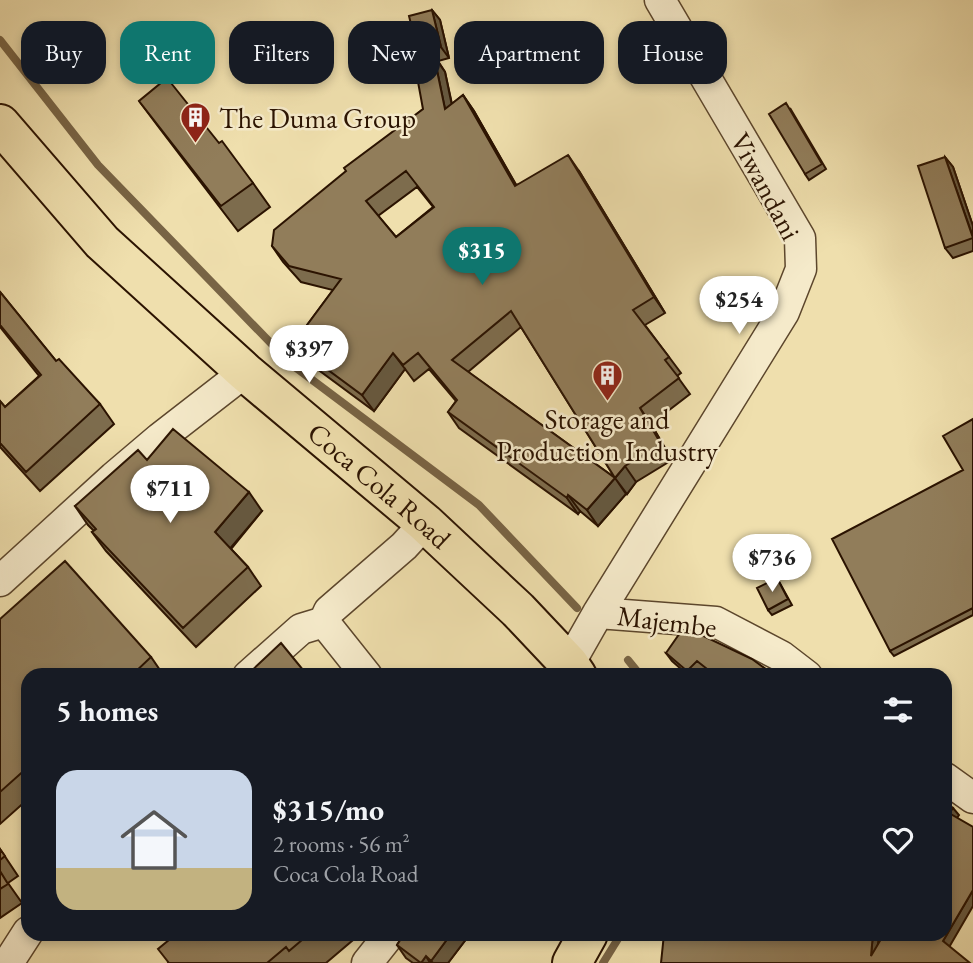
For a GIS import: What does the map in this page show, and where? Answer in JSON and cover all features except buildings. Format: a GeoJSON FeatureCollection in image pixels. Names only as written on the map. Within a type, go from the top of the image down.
{"type":"FeatureCollection","features":[{"type":"Feature","properties":{"kind":"main road","name":"Coca Cola Road"},"geometry":{"type":"LineString","coordinates":[[0,124],[102,242],[245,372],[425,523],[518,610],[571,668]]}},
{"type":"Feature","properties":{"kind":"main road"},"geometry":{"type":"LineString","coordinates":[[572,963],[584,941]]}},
{"type":"Feature","properties":{"kind":"street","name":"Viwandani"},"geometry":{"type":"LineString","coordinates":[[574,668],[598,613],[784,312],[801,269],[800,238],[660,0]]}},
{"type":"Feature","properties":{"kind":"street"},"geometry":{"type":"LineString","coordinates":[[0,581],[114,477],[245,372]]}},
{"type":"Feature","properties":{"kind":"street"},"geometry":{"type":"LineString","coordinates":[[257,668],[301,629],[324,622],[329,611],[404,546],[425,523]]}},
{"type":"Feature","properties":{"kind":"street","name":"Majembe"},"geometry":{"type":"LineString","coordinates":[[598,613],[716,622],[781,656],[797,668]]}},
{"type":"Feature","properties":{"kind":"street"},"geometry":{"type":"LineString","coordinates":[[324,622],[360,668]]}},
{"type":"Feature","properties":{"kind":"street"},"geometry":{"type":"LineString","coordinates":[[952,783],[973,798]]}},
{"type":"Feature","properties":{"kind":"street"},"geometry":{"type":"LineString","coordinates":[[8,963],[22,941]]}},
{"type":"Feature","properties":{"kind":"street"},"geometry":{"type":"LineString","coordinates":[[366,963],[384,941]]}},
{"type":"Feature","properties":{"kind":"waterway"},"geometry":{"type":"LineString","coordinates":[[0,40],[98,165],[291,364],[479,505],[577,608]]}},
{"type":"Feature","properties":{"kind":"waterway"},"geometry":{"type":"LineString","coordinates":[[628,660],[634,668]]}},
{"type":"Feature","properties":{"kind":"waterway"},"geometry":{"type":"LineString","coordinates":[[603,963],[617,941]]}},
{"type":"Feature","properties":{"kind":"place","name":"The Duma Group"},"geometry":{"type":"Point","coordinates":[196,145]}},
{"type":"Feature","properties":{"kind":"place","name":"Storage and Production Industry"},"geometry":{"type":"Point","coordinates":[607,402]}}]}
